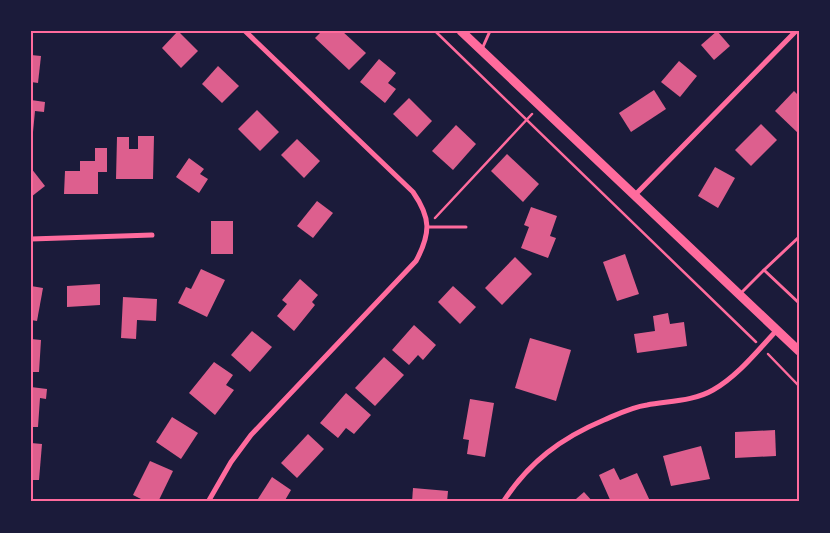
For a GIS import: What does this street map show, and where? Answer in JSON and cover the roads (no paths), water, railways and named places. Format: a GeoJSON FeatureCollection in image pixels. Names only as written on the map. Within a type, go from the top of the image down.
{"type":"FeatureCollection","features":[{"type":"Feature","properties":{"kind":"main road"},"geometry":{"type":"LineString","coordinates":[[461,31],[799,351]]}},
{"type":"Feature","properties":{"kind":"street"},"geometry":{"type":"LineString","coordinates":[[208,502],[231,462],[251,435],[416,261],[425,245],[427,227],[424,207],[413,192],[245,31]]}},
{"type":"Feature","properties":{"kind":"street"},"geometry":{"type":"LineString","coordinates":[[634,196],[796,31]]}},
{"type":"Feature","properties":{"kind":"street"},"geometry":{"type":"LineString","coordinates":[[31,239],[152,235]]}},
{"type":"Feature","properties":{"kind":"street"},"geometry":{"type":"LineString","coordinates":[[503,502],[525,471],[546,451],[572,434],[629,409],[695,397],[713,390],[731,376],[777,330]]}},
{"type":"Feature","properties":{"kind":"lane"},"geometry":{"type":"LineString","coordinates":[[481,51],[490,31]]}},
{"type":"Feature","properties":{"kind":"lane"},"geometry":{"type":"LineString","coordinates":[[427,227],[466,227]]}},
{"type":"Feature","properties":{"kind":"lane"},"geometry":{"type":"LineString","coordinates":[[739,295],[799,237]]}},
{"type":"Feature","properties":{"kind":"lane"},"geometry":{"type":"LineString","coordinates":[[764,270],[799,303]]}}]}
